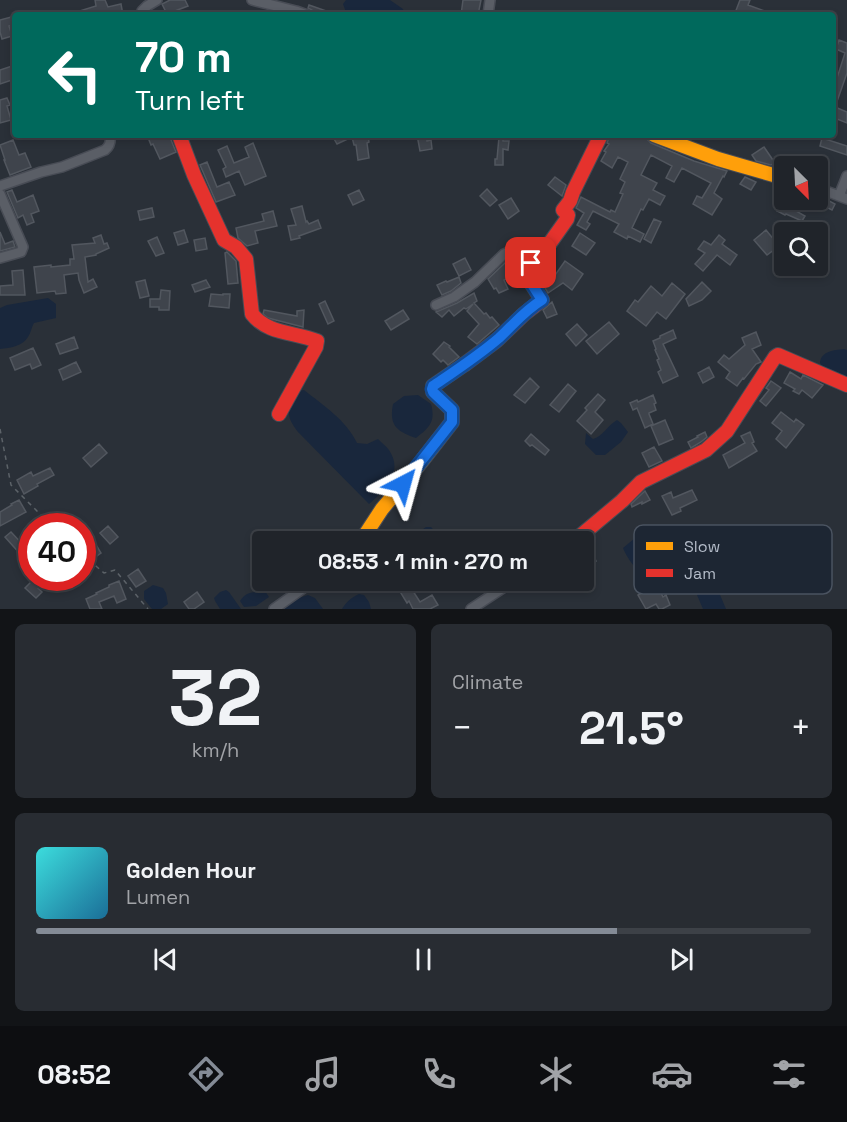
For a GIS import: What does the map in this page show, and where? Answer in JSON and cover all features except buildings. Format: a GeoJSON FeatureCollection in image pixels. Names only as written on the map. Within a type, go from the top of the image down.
{"type":"FeatureCollection","features":[{"type":"Feature","properties":{"kind":"street"},"geometry":{"type":"LineString","coordinates":[[142,12],[157,0]]}},
{"type":"Feature","properties":{"kind":"street"},"geometry":{"type":"LineString","coordinates":[[252,0],[299,12]]}},
{"type":"Feature","properties":{"kind":"street"},"geometry":{"type":"LineString","coordinates":[[0,186],[62,167],[105,150],[111,142],[110,138]]}},
{"type":"Feature","properties":{"kind":"street"},"geometry":{"type":"LineString","coordinates":[[180,138],[194,176],[224,240],[236,247],[246,259],[252,314],[255,321],[263,327],[304,335],[317,341],[316,347],[279,414]]}},
{"type":"Feature","properties":{"kind":"street"},"geometry":{"type":"LineString","coordinates":[[368,531],[382,509],[452,422],[452,410],[433,392],[433,386],[460,368],[498,338],[531,306],[542,300],[526,275],[531,263],[545,250],[567,219],[568,216],[563,210],[570,201],[600,138]]}},
{"type":"Feature","properties":{"kind":"street"},"geometry":{"type":"LineString","coordinates":[[661,138],[736,165],[774,175]]}},
{"type":"Feature","properties":{"kind":"street"},"geometry":{"type":"LineString","coordinates":[[828,193],[843,198],[847,176]]}},
{"type":"Feature","properties":{"kind":"street"},"geometry":{"type":"LineString","coordinates":[[0,194],[22,247],[21,252],[0,258]]}},
{"type":"Feature","properties":{"kind":"street"},"geometry":{"type":"LineString","coordinates":[[436,305],[454,297],[475,282],[504,254],[516,249],[531,263]]}},
{"type":"Feature","properties":{"kind":"street"},"geometry":{"type":"LineString","coordinates":[[586,531],[641,482],[706,450],[727,431],[778,355],[847,385]]}},
{"type":"Feature","properties":{"kind":"street"},"geometry":{"type":"LineString","coordinates":[[274,609],[299,591]]}},
{"type":"Feature","properties":{"kind":"street"},"geometry":{"type":"LineString","coordinates":[[471,609],[498,591]]}},
{"type":"Feature","properties":{"kind":"path"},"geometry":{"type":"LineString","coordinates":[[0,429],[11,485],[39,513]]}},
{"type":"Feature","properties":{"kind":"path"},"geometry":{"type":"LineString","coordinates":[[96,566],[104,573],[115,570],[148,609]]}},
{"type":"Feature","properties":{"kind":"water"},"geometry":{"type":"Polygon","coordinates":[[[346,0],[390,0],[404,12],[346,12],[343,4],[346,0]]]}},
{"type":"Feature","properties":{"kind":"water"},"geometry":{"type":"Polygon","coordinates":[[[48,298],[56,304],[56,318],[34,323],[23,343],[0,349],[0,308],[48,298]]]}},
{"type":"Feature","properties":{"kind":"water"},"geometry":{"type":"Polygon","coordinates":[[[847,350],[847,378],[824,369],[820,363],[825,354],[847,350]]]}},
{"type":"Feature","properties":{"kind":"water"},"geometry":{"type":"Polygon","coordinates":[[[304,390],[341,420],[357,443],[367,444],[378,439],[389,450],[394,466],[391,480],[369,504],[298,432],[291,422],[289,409],[294,392],[304,390]]]}},
{"type":"Feature","properties":{"kind":"water"},"geometry":{"type":"Polygon","coordinates":[[[418,395],[431,404],[433,416],[428,428],[416,438],[403,433],[395,426],[392,411],[393,404],[404,396],[418,395]]]}},
{"type":"Feature","properties":{"kind":"water"},"geometry":{"type":"Polygon","coordinates":[[[617,420],[628,432],[621,442],[605,455],[596,455],[585,444],[586,433],[593,439],[596,438],[617,420]]]}},
{"type":"Feature","properties":{"kind":"water"},"geometry":{"type":"Polygon","coordinates":[[[431,527],[435,531],[420,531],[431,527]]]}},
{"type":"Feature","properties":{"kind":"water"},"geometry":{"type":"Polygon","coordinates":[[[634,539],[634,565],[628,558],[623,548],[634,539]]]}},
{"type":"Feature","properties":{"kind":"water"},"geometry":{"type":"Polygon","coordinates":[[[153,585],[163,588],[166,593],[168,604],[161,609],[152,609],[144,599],[144,591],[153,585]]]}},
{"type":"Feature","properties":{"kind":"water"},"geometry":{"type":"Polygon","coordinates":[[[226,590],[241,609],[220,609],[214,598],[226,590]]]}},
{"type":"Feature","properties":{"kind":"water"},"geometry":{"type":"Polygon","coordinates":[[[265,591],[269,597],[256,606],[244,607],[240,601],[249,593],[265,591]]]}},
{"type":"Feature","properties":{"kind":"water"},"geometry":{"type":"Polygon","coordinates":[[[359,594],[364,595],[371,609],[342,609],[349,600],[359,594]]]}},
{"type":"Feature","properties":{"kind":"water"},"geometry":{"type":"Polygon","coordinates":[[[720,594],[726,609],[703,609],[697,595],[720,594]]]}},
{"type":"Feature","properties":{"kind":"water"},"geometry":{"type":"Polygon","coordinates":[[[308,595],[315,598],[323,609],[279,609],[293,600],[308,595]]]}},
{"type":"Feature","properties":{"kind":"traffic: slow"},"geometry":{"type":"LineString","coordinates":[[662,138],[718,159],[774,175]]}},
{"type":"Feature","properties":{"kind":"traffic: slow"},"geometry":{"type":"LineString","coordinates":[[368,531],[382,509],[452,422],[452,410],[433,392],[433,386],[465,364]]}},
{"type":"Feature","properties":{"kind":"traffic: jam"},"geometry":{"type":"LineString","coordinates":[[180,138],[194,175],[224,240],[236,247],[246,259],[252,314],[258,321],[273,329],[317,341],[316,347],[279,414]]}},
{"type":"Feature","properties":{"kind":"traffic: jam"},"geometry":{"type":"LineString","coordinates":[[465,364],[497,340],[542,300],[526,275],[531,263],[545,250],[567,219],[568,215],[563,210],[570,201],[600,138]]}},
{"type":"Feature","properties":{"kind":"traffic: jam"},"geometry":{"type":"LineString","coordinates":[[586,531],[641,482],[706,450],[727,431],[778,355],[847,385]]}},
{"type":"Feature","properties":{"kind":"route"},"geometry":{"type":"LineString","coordinates":[[403,484],[452,422],[452,410],[433,392],[433,386],[460,368],[498,338],[531,306],[542,300],[526,275],[531,263]]}}]}
